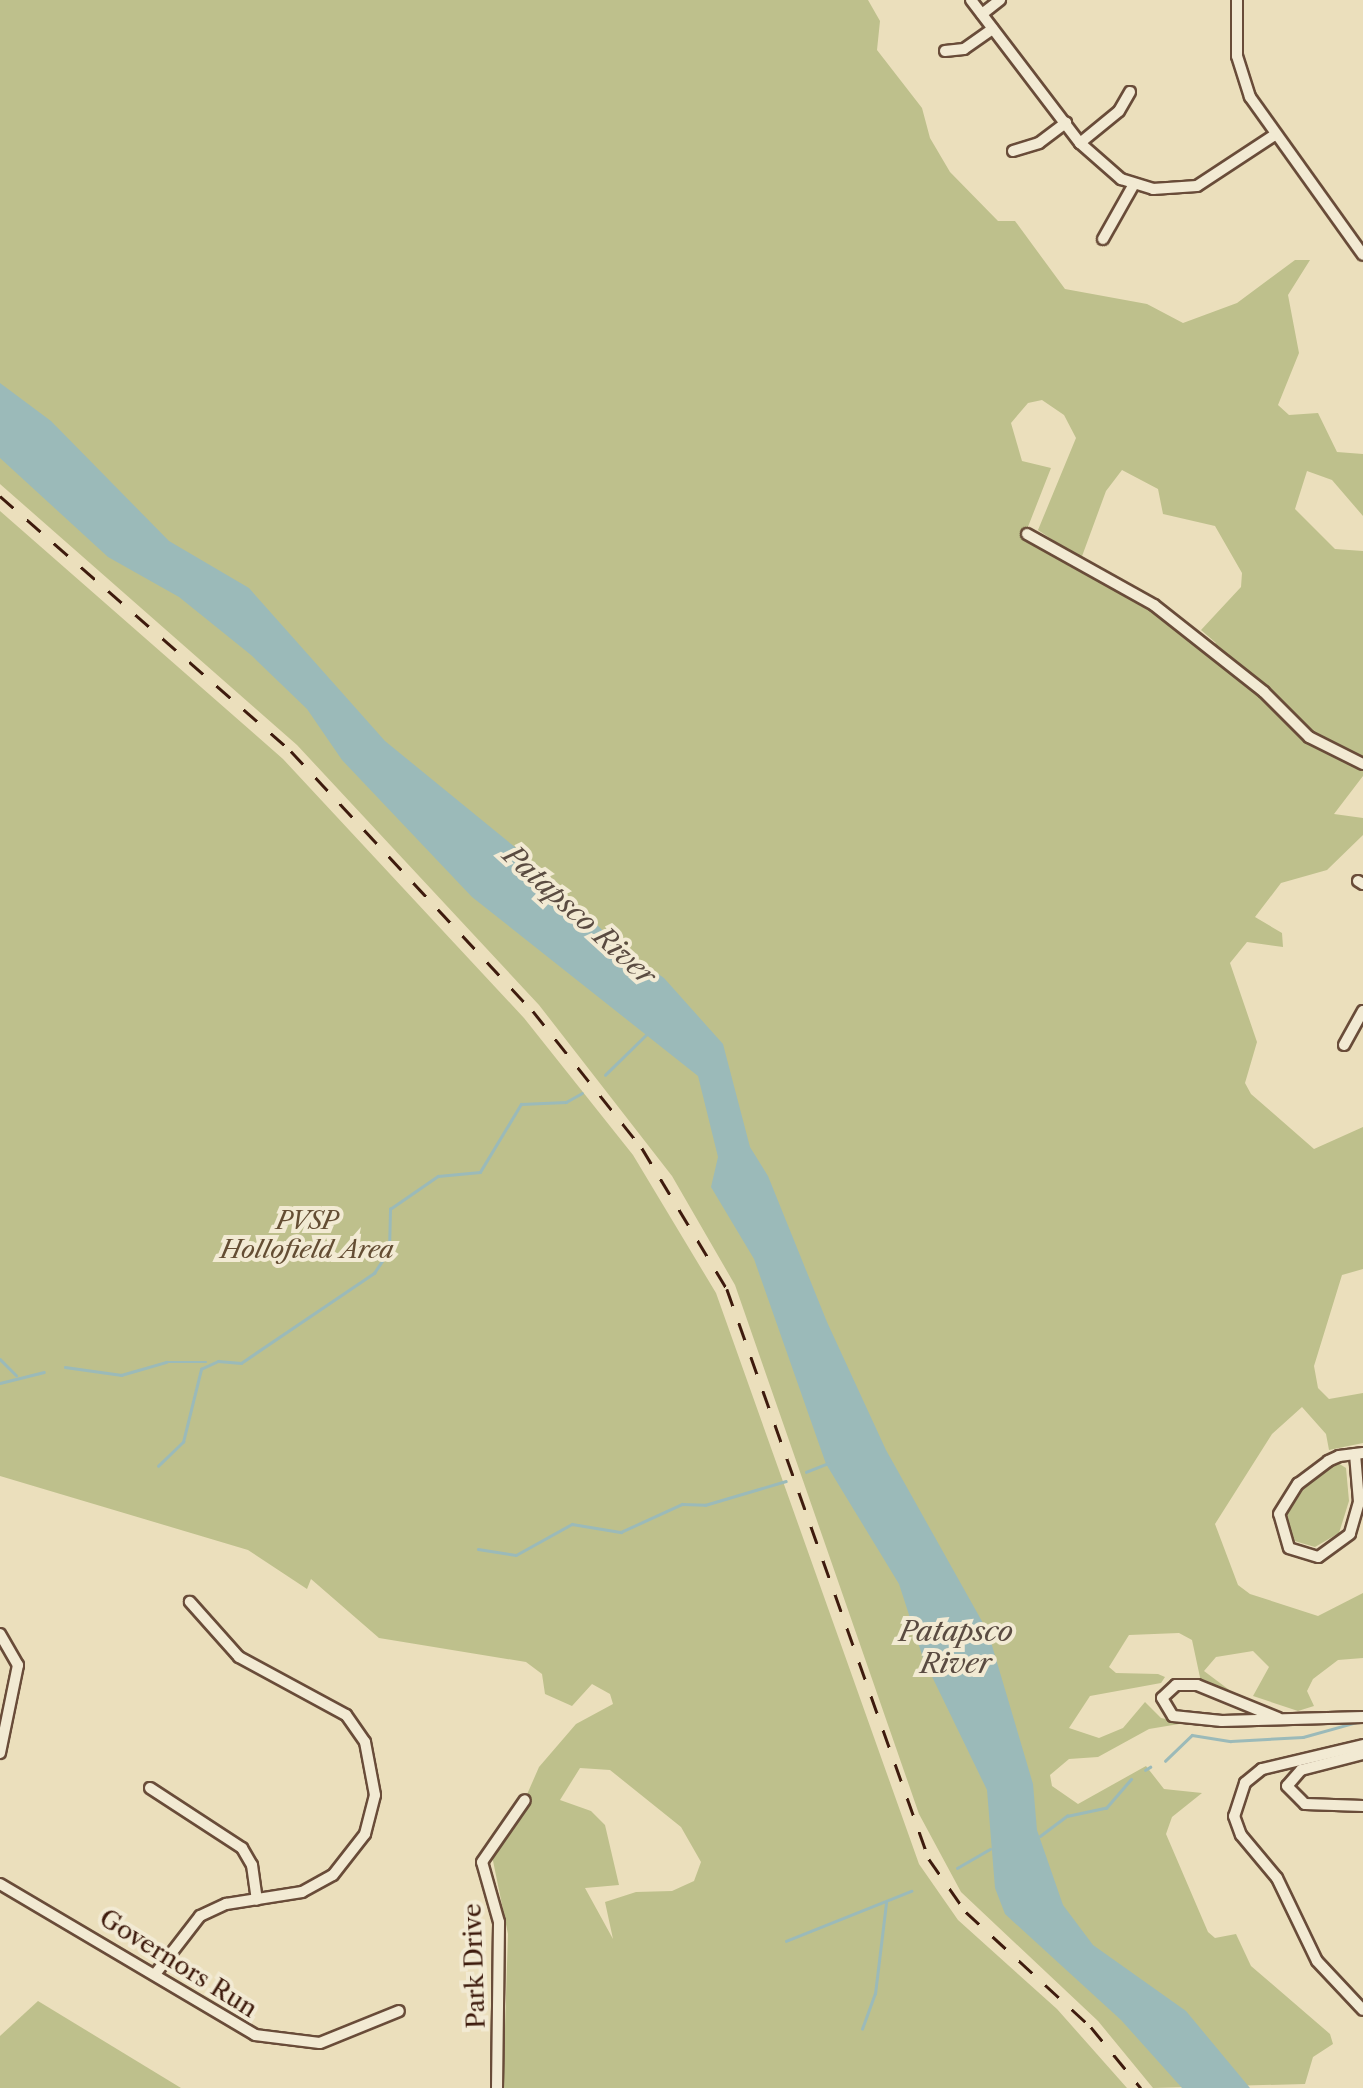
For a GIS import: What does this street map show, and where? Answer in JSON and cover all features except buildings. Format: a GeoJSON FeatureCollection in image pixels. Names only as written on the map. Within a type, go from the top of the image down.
{"type":"FeatureCollection","features":[{"type":"Feature","properties":{"kind":"street"},"geometry":{"type":"LineString","coordinates":[[970,0],[1080,143],[1109,172],[1134,184],[1165,190],[1197,186],[1273,136]]}},
{"type":"Feature","properties":{"kind":"street"},"geometry":{"type":"LineString","coordinates":[[982,14],[1000,0]]}},
{"type":"Feature","properties":{"kind":"street"},"geometry":{"type":"LineString","coordinates":[[1237,0],[1242,76],[1273,136],[1363,255]]}},
{"type":"Feature","properties":{"kind":"street"},"geometry":{"type":"LineString","coordinates":[[945,51],[964,49],[993,28]]}},
{"type":"Feature","properties":{"kind":"street"},"geometry":{"type":"LineString","coordinates":[[1080,143],[1120,111],[1130,92]]}},
{"type":"Feature","properties":{"kind":"street"},"geometry":{"type":"LineString","coordinates":[[1014,150],[1039,143],[1066,124]]}},
{"type":"Feature","properties":{"kind":"street"},"geometry":{"type":"LineString","coordinates":[[1104,239],[1134,184]]}},
{"type":"Feature","properties":{"kind":"street"},"geometry":{"type":"LineString","coordinates":[[1027,534],[1154,605],[1264,692],[1309,737],[1363,764]]}},
{"type":"Feature","properties":{"kind":"street"},"geometry":{"type":"LineString","coordinates":[[1344,1045],[1363,1010]]}},
{"type":"Feature","properties":{"kind":"street"},"geometry":{"type":"LineString","coordinates":[[1359,1454],[1359,1502],[1350,1534],[1318,1557],[1289,1548],[1277,1524],[1298,1484],[1328,1461],[1359,1454]]}},
{"type":"Feature","properties":{"kind":"street"},"geometry":{"type":"LineString","coordinates":[[156,1973],[200,1916],[302,1892],[344,1864],[372,1815],[374,1773],[365,1742],[346,1716],[239,1657],[190,1602]]}},
{"type":"Feature","properties":{"kind":"street"},"geometry":{"type":"LineString","coordinates":[[0,1634],[18,1665],[0,1753]]}},
{"type":"Feature","properties":{"kind":"street"},"geometry":{"type":"LineString","coordinates":[[1278,1718],[1197,1684],[1176,1685],[1162,1698],[1173,1716],[1278,1718],[1363,1717]]}},
{"type":"Feature","properties":{"kind":"street"},"geometry":{"type":"LineString","coordinates":[[1363,1745],[1262,1769],[1240,1792],[1234,1816],[1241,1835],[1283,1888],[1316,1961],[1363,2010]]}},
{"type":"Feature","properties":{"kind":"street"},"geometry":{"type":"LineString","coordinates":[[1363,1754],[1300,1770],[1287,1786],[1305,1804],[1363,1806]]}},
{"type":"Feature","properties":{"kind":"street"},"geometry":{"type":"LineString","coordinates":[[150,1788],[242,1848],[252,1864],[257,1900]]}},
{"type":"Feature","properties":{"kind":"street","name":"Park Drive"},"geometry":{"type":"LineString","coordinates":[[497,2088],[499,1922],[482,1862],[525,1800]]}},
{"type":"Feature","properties":{"kind":"street","name":"Governors Run"},"geometry":{"type":"LineString","coordinates":[[0,1884],[156,1973],[238,2026],[276,2041],[337,2039],[399,2011]]}},
{"type":"Feature","properties":{"kind":"green space"},"geometry":{"type":"Polygon","coordinates":[[[0,0],[868,0],[880,21],[877,50],[922,108],[930,138],[950,172],[998,221],[1015,221],[1065,289],[1147,304],[1183,323],[1237,303],[1295,260],[1310,260],[1288,295],[1299,353],[1278,405],[1289,415],[1318,413],[1337,452],[1363,454],[1363,516],[1332,480],[1307,471],[1295,509],[1335,549],[1363,551],[1363,776],[1334,814],[1363,818],[1363,835],[1327,870],[1281,883],[1255,917],[1282,933],[1283,947],[1247,942],[1230,963],[1257,1042],[1245,1083],[1251,1094],[1314,1149],[1363,1127],[1363,1269],[1342,1275],[1314,1366],[1318,1388],[1329,1399],[1363,1393],[1363,1443],[1329,1450],[1326,1434],[1302,1407],[1272,1434],[1215,1524],[1238,1585],[1250,1594],[1318,1616],[1363,1593],[1363,1658],[1338,1660],[1313,1679],[1307,1691],[1314,1706],[1298,1711],[1253,1696],[1269,1667],[1253,1651],[1216,1657],[1204,1671],[1232,1692],[1201,1682],[1192,1640],[1179,1633],[1129,1635],[1109,1667],[1116,1673],[1165,1677],[1161,1683],[1090,1696],[1069,1728],[1099,1738],[1123,1728],[1145,1702],[1161,1718],[1185,1723],[1149,1729],[1098,1757],[1069,1759],[1050,1775],[1052,1786],[1078,1804],[1146,1766],[1164,1789],[1202,1793],[1172,1817],[1166,1834],[1208,1932],[1215,1938],[1236,1934],[1251,1966],[1330,2034],[1333,2044],[1313,2057],[1305,2084],[1153,2088],[1098,2021],[961,1892],[919,1814],[735,1285],[672,1176],[539,1005],[297,745],[0,484],[0,0]],[[1042,400],[1028,403],[1011,423],[1022,461],[1051,468],[1024,537],[1154,608],[1208,649],[1216,643],[1201,630],[1241,587],[1242,573],[1215,526],[1163,514],[1158,489],[1122,470],[1106,491],[1081,559],[1038,530],[1076,438],[1064,415],[1042,400]]]}},
{"type":"Feature","properties":{"kind":"green space","name":"PVSP Hollofield Area"},"geometry":{"type":"Polygon","coordinates":[[[0,511],[283,759],[524,1018],[633,1155],[716,1293],[919,1864],[958,1920],[1057,2009],[1127,2088],[503,2088],[508,1934],[491,1851],[518,1815],[539,1767],[576,1724],[613,1704],[610,1694],[592,1684],[572,1706],[545,1694],[542,1674],[526,1662],[379,1638],[311,1579],[307,1589],[248,1550],[0,1476],[0,511]],[[580,1768],[560,1800],[591,1811],[605,1825],[619,1885],[585,1888],[613,1939],[605,1902],[636,1892],[672,1891],[694,1881],[701,1862],[681,1827],[610,1770],[580,1768]]]}},
{"type":"Feature","properties":{"kind":"green space"},"geometry":{"type":"Polygon","coordinates":[[[1338,1463],[1346,1468],[1349,1501],[1339,1533],[1315,1547],[1291,1540],[1285,1518],[1308,1482],[1338,1463]]]}},
{"type":"Feature","properties":{"kind":"green space"},"geometry":{"type":"Polygon","coordinates":[[[38,2001],[181,2088],[0,2088],[0,2036],[38,2001]]]}},
{"type":"Feature","properties":{"kind":"water","name":"Patapsco River"},"geometry":{"type":"Polygon","coordinates":[[[0,383],[51,421],[169,541],[249,588],[385,741],[521,852],[621,948],[664,978],[723,1044],[750,1147],[768,1176],[827,1322],[886,1450],[988,1632],[1033,1784],[1037,1830],[1063,1905],[1093,1945],[1186,2011],[1250,2088],[1182,2088],[1121,2020],[1005,1914],[995,1888],[987,1790],[923,1658],[899,1584],[826,1464],[754,1259],[711,1187],[718,1157],[698,1076],[472,897],[342,760],[307,709],[251,655],[179,597],[108,557],[0,458],[0,383]]]}},
{"type":"Feature","properties":{"kind":"waterway"},"geometry":{"type":"LineString","coordinates":[[605,1075],[650,1031]]}},
{"type":"Feature","properties":{"kind":"waterway"},"geometry":{"type":"LineString","coordinates":[[158,1466],[183,1442],[201,1369],[218,1361],[241,1363],[374,1273],[389,1251],[390,1209],[438,1176],[480,1172],[521,1104],[566,1102],[582,1093]]}},
{"type":"Feature","properties":{"kind":"waterway"},"geometry":{"type":"LineString","coordinates":[[0,1359],[16,1375]]}},
{"type":"Feature","properties":{"kind":"waterway"},"geometry":{"type":"LineString","coordinates":[[65,1367],[121,1375],[166,1362],[206,1362]]}},
{"type":"Feature","properties":{"kind":"waterway"},"geometry":{"type":"LineString","coordinates":[[0,1383],[44,1372]]}},
{"type":"Feature","properties":{"kind":"waterway"},"geometry":{"type":"LineString","coordinates":[[806,1472],[828,1463]]}},
{"type":"Feature","properties":{"kind":"waterway"},"geometry":{"type":"LineString","coordinates":[[478,1549],[516,1555],[572,1524],[621,1532],[682,1504],[705,1505],[786,1481]]}},
{"type":"Feature","properties":{"kind":"waterway"},"geometry":{"type":"LineString","coordinates":[[1165,1761],[1192,1735],[1231,1741],[1303,1737],[1357,1722]]}},
{"type":"Feature","properties":{"kind":"waterway"},"geometry":{"type":"LineString","coordinates":[[1145,1770],[1150,1767]]}},
{"type":"Feature","properties":{"kind":"waterway"},"geometry":{"type":"LineString","coordinates":[[1040,1836],[1067,1816],[1106,1808],[1131,1779]]}},
{"type":"Feature","properties":{"kind":"waterway"},"geometry":{"type":"LineString","coordinates":[[957,1868],[990,1849]]}},
{"type":"Feature","properties":{"kind":"waterway"},"geometry":{"type":"LineString","coordinates":[[786,1941],[911,1891]]}},
{"type":"Feature","properties":{"kind":"waterway"},"geometry":{"type":"LineString","coordinates":[[862,2029],[875,1994],[886,1903]]}},
{"type":"Feature","properties":{"kind":"railway"},"geometry":{"type":"LineString","coordinates":[[0,496],[291,751],[533,1011],[642,1148],[727,1289],[929,1859],[966,1912],[1091,2027],[1141,2088]]}}]}
